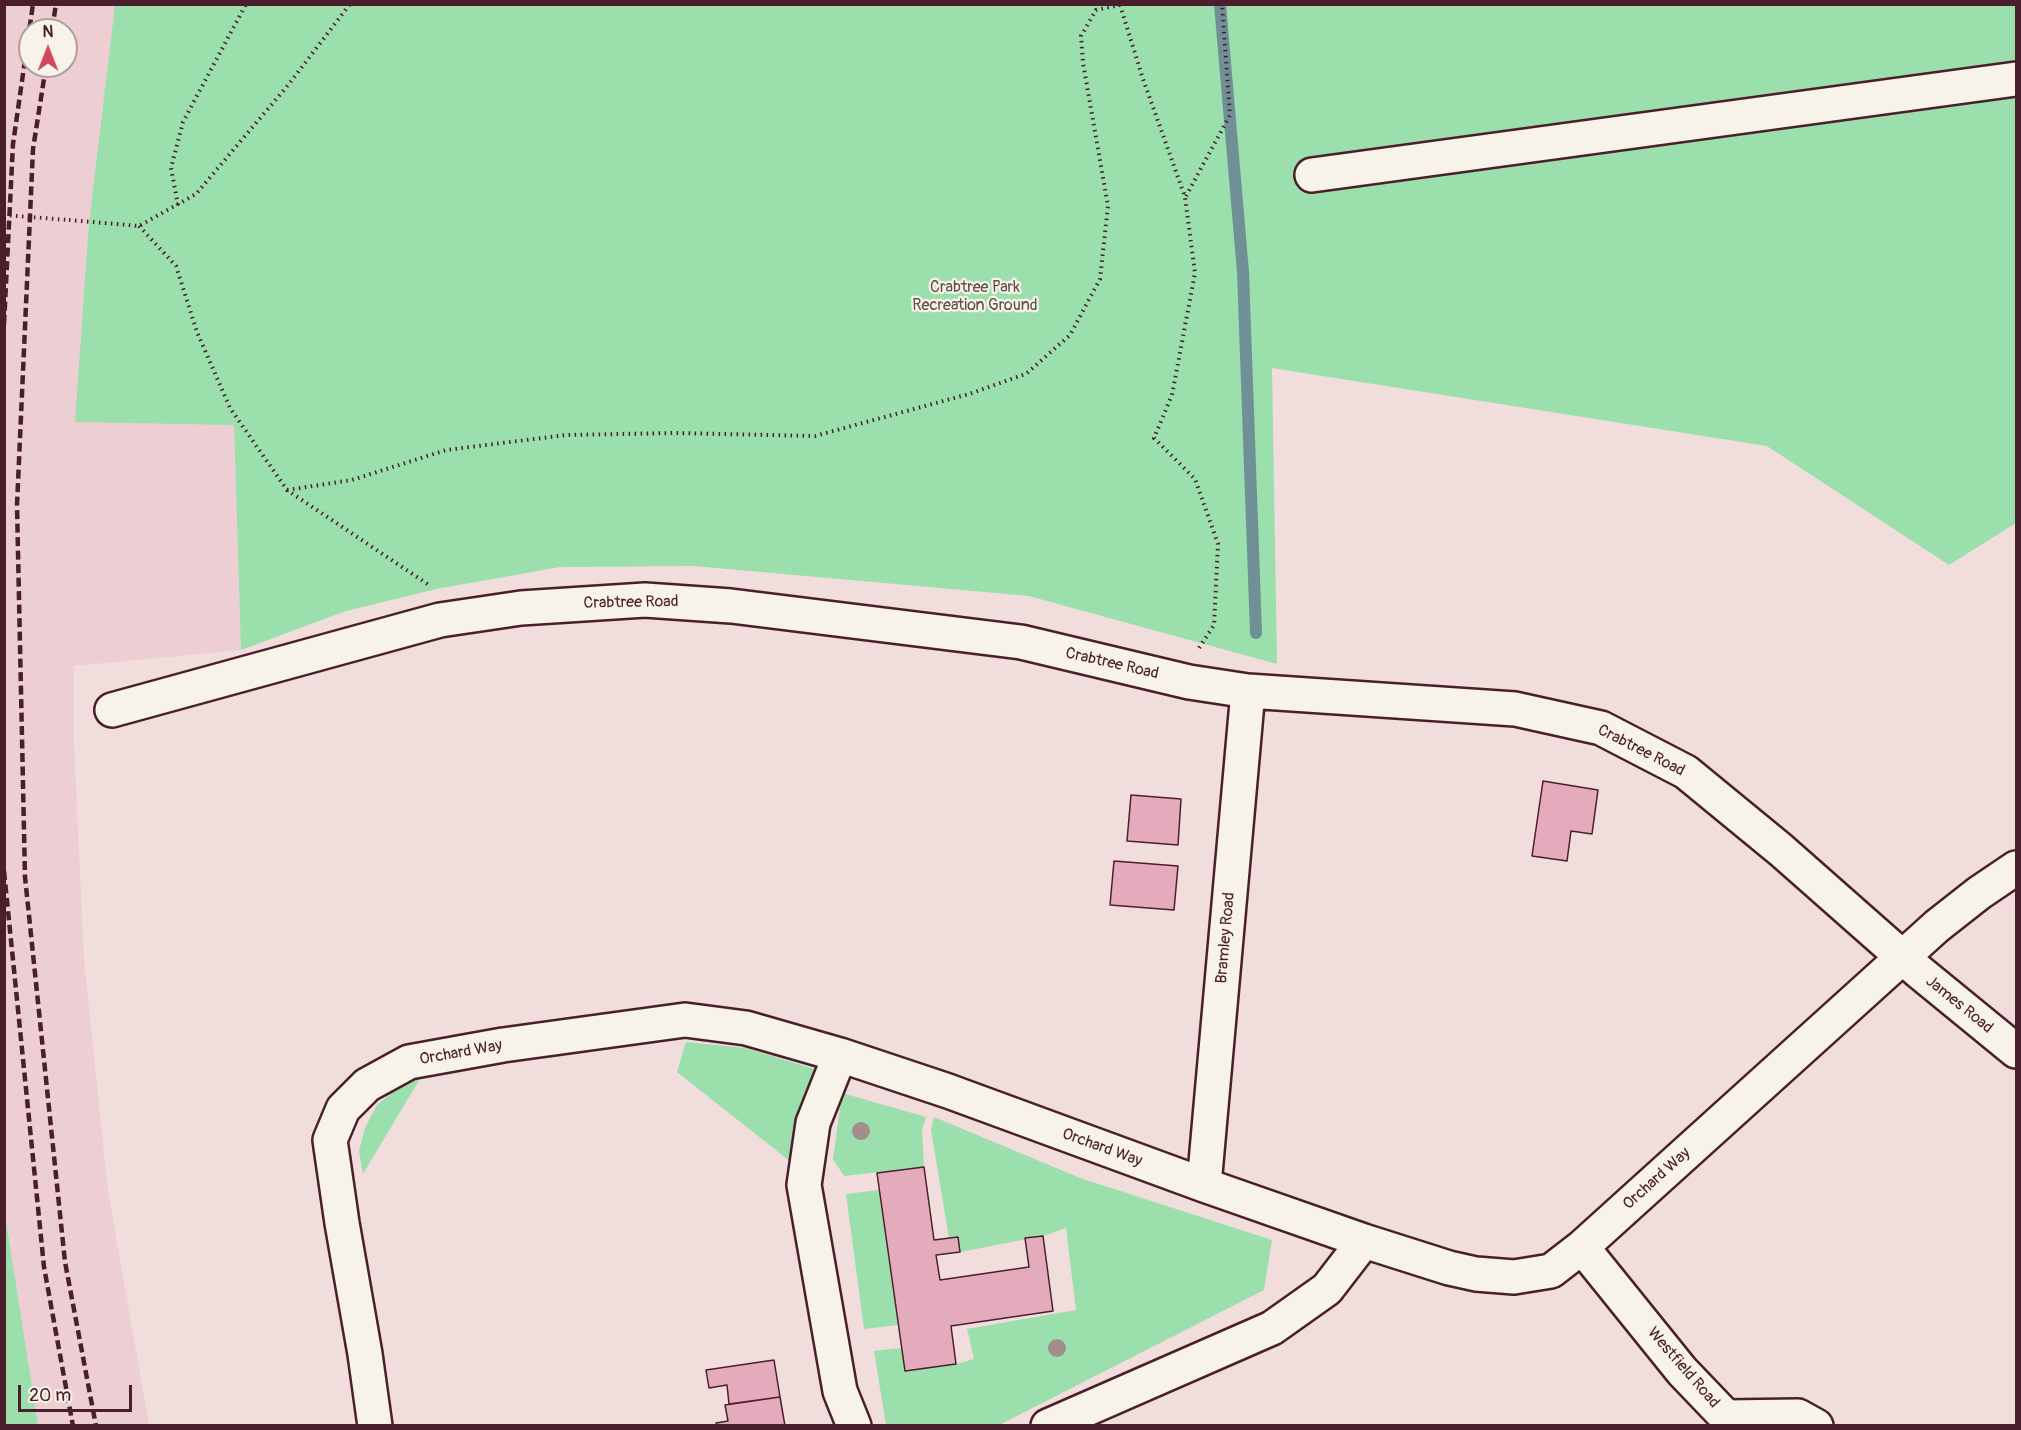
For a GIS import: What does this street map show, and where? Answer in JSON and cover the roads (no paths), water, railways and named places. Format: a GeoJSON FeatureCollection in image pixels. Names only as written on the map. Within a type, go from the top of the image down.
{"type":"FeatureCollection","features":[{"type":"Feature","properties":{"kind":"street"},"geometry":{"type":"LineString","coordinates":[[1312,175],[2016,79]]}},
{"type":"Feature","properties":{"kind":"street","name":"Crabtree Road"},"geometry":{"type":"LineString","coordinates":[[112,710],[440,620],[521,608],[645,600],[731,606],[1021,642],[1189,682],[1248,691],[1515,709],[1601,728],[1686,772],[1903,957]]}},
{"type":"Feature","properties":{"kind":"street","name":"Bramley Road"},"geometry":{"type":"LineString","coordinates":[[1204,1185],[1248,691]]}},
{"type":"Feature","properties":{"kind":"street"},"geometry":{"type":"LineString","coordinates":[[1903,957],[1937,926],[2016,868]]}},
{"type":"Feature","properties":{"kind":"street","name":"James Road"},"geometry":{"type":"LineString","coordinates":[[1903,957],[2016,1052]]}},
{"type":"Feature","properties":{"kind":"street","name":"Orchard Way"},"geometry":{"type":"LineString","coordinates":[[375,1425],[330,1140],[343,1110],[367,1085],[410,1062],[535,1040],[685,1020],[746,1028],[948,1090],[1204,1185],[1364,1241],[1449,1268],[1476,1274],[1514,1277],[1551,1271],[1582,1247],[1903,957]]}},
{"type":"Feature","properties":{"kind":"street"},"geometry":{"type":"LineString","coordinates":[[840,1055],[813,1123],[804,1185],[840,1391],[854,1425]]}},
{"type":"Feature","properties":{"kind":"street"},"geometry":{"type":"LineString","coordinates":[[1048,1425],[1272,1328],[1327,1289],[1364,1241]]}},
{"type":"Feature","properties":{"kind":"street","name":"Westfield Road"},"geometry":{"type":"LineString","coordinates":[[1582,1247],[1724,1421],[1798,1416],[1816,1425]]}},
{"type":"Feature","properties":{"kind":"waterway"},"geometry":{"type":"LineString","coordinates":[[1220,4],[1243,272],[1256,633]]}},
{"type":"Feature","properties":{"kind":"railway"},"geometry":{"type":"LineString","coordinates":[[4,324],[13,144],[33,4]]}},
{"type":"Feature","properties":{"kind":"railway"},"geometry":{"type":"LineString","coordinates":[[54,18],[56,4]]}},
{"type":"Feature","properties":{"kind":"railway"},"geometry":{"type":"LineString","coordinates":[[44,78],[33,149],[17,505],[25,877],[65,1262],[96,1426]]}},
{"type":"Feature","properties":{"kind":"railway"},"geometry":{"type":"LineString","coordinates":[[4,871],[44,1267],[73,1426]]}},
{"type":"Feature","properties":{"kind":"park label","name":"Crabtree Park Recreation Ground"},"geometry":{"type":"Point","coordinates":[975,297]}}]}
